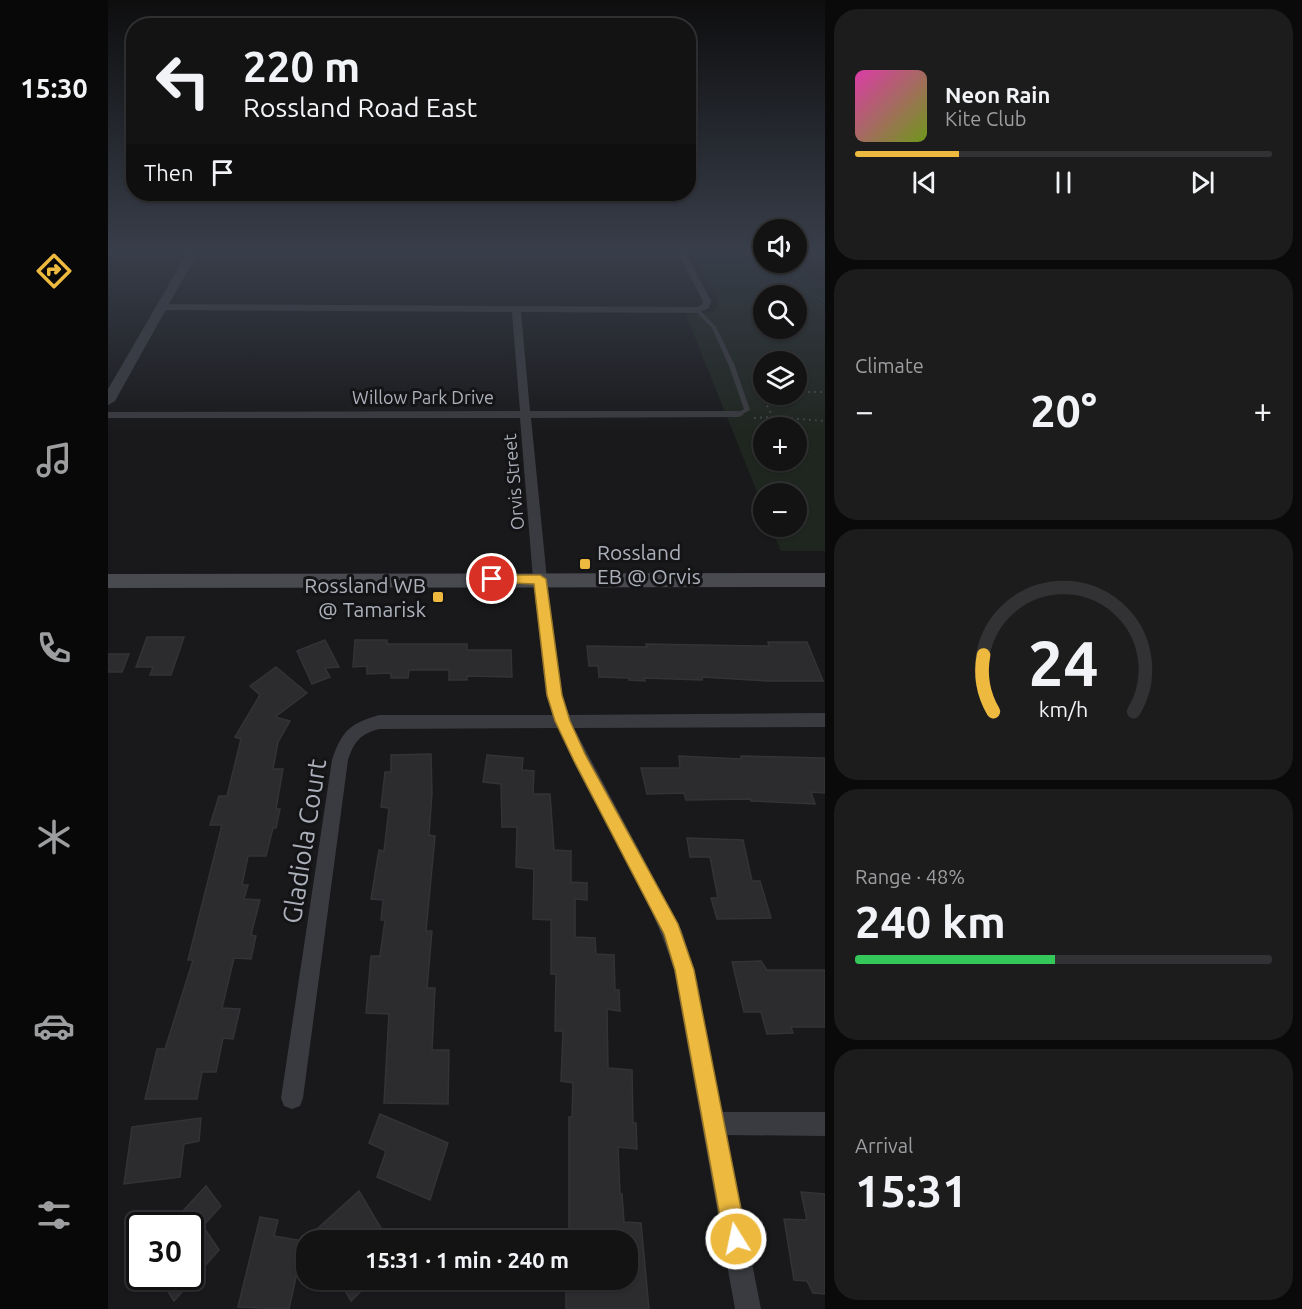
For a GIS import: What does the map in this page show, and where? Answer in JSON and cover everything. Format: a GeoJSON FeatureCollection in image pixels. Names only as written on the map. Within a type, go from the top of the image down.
{"type":"FeatureCollection","features":[{"type":"Feature","properties":{"kind":"main road"},"geometry":{"type":"LineString","coordinates":[[109,580],[825,580]]}},
{"type":"Feature","properties":{"kind":"street"},"geometry":{"type":"LineString","coordinates":[[108,401],[158,311]]}},
{"type":"Feature","properties":{"kind":"street","name":"Orvis Street"},"geometry":{"type":"LineString","coordinates":[[516,311],[540,579],[554,695],[579,757],[672,931],[684,970],[715,1124],[748,1309]]}},
{"type":"Feature","properties":{"kind":"street","name":"Willow Park Drive"},"geometry":{"type":"LineString","coordinates":[[108,415],[739,414]]}},
{"type":"Feature","properties":{"kind":"street"},"geometry":{"type":"LineString","coordinates":[[563,721],[825,720]]}},
{"type":"Feature","properties":{"kind":"street","name":"Gladiola Court"},"geometry":{"type":"LineString","coordinates":[[292,1098],[340,760],[347,739],[360,727],[379,722],[563,721]]}},
{"type":"Feature","properties":{"kind":"street"},"geometry":{"type":"LineString","coordinates":[[715,1124],[825,1124]]}},
{"type":"Feature","properties":{"kind":"lane"},"geometry":{"type":"LineString","coordinates":[[703,311],[714,327],[732,366],[747,410],[739,414]]}},
{"type":"Feature","properties":{"kind":"path"},"geometry":{"type":"LineString","coordinates":[[807,393],[825,392]]}},
{"type":"Feature","properties":{"kind":"path"},"geometry":{"type":"LineString","coordinates":[[767,405],[773,417]]}},
{"type":"Feature","properties":{"kind":"path"},"geometry":{"type":"LineString","coordinates":[[739,414],[753,418]]}},
{"type":"Feature","properties":{"kind":"path"},"geometry":{"type":"LineString","coordinates":[[807,420],[825,421]]}},
{"type":"Feature","properties":{"kind":"shaded area"},"geometry":{"type":"Polygon","coordinates":[[[714,311],[753,311],[753,339],[807,339],[807,311],[825,311],[825,551],[781,551],[775,537],[807,537],[807,483],[753,483],[686,315],[714,311]]]}},
{"type":"Feature","properties":{"kind":"building"},"geometry":{"type":"Polygon","coordinates":[[[147,637],[184,637],[171,675],[150,675],[153,667],[136,667],[147,637]]]}},
{"type":"Feature","properties":{"kind":"building"},"geometry":{"type":"Polygon","coordinates":[[[325,640],[339,667],[325,668],[330,677],[312,684],[297,651],[325,640]]]}},
{"type":"Feature","properties":{"kind":"building"},"geometry":{"type":"Polygon","coordinates":[[[355,640],[387,640],[387,644],[467,644],[467,650],[511,650],[512,677],[467,676],[467,680],[449,680],[449,670],[409,670],[408,678],[391,678],[391,673],[367,674],[367,666],[353,667],[355,640]]]}},
{"type":"Feature","properties":{"kind":"building"},"geometry":{"type":"Polygon","coordinates":[[[768,642],[807,642],[823,681],[768,681],[702,677],[702,680],[644,678],[645,681],[599,677],[598,666],[589,666],[587,646],[647,647],[646,644],[769,646],[768,642]]]}},
{"type":"Feature","properties":{"kind":"building"},"geometry":{"type":"Polygon","coordinates":[[[108,654],[129,654],[122,672],[108,672],[108,654]]]}},
{"type":"Feature","properties":{"kind":"building"},"geometry":{"type":"Polygon","coordinates":[[[276,667],[307,693],[275,717],[290,721],[278,742],[273,769],[283,769],[276,809],[280,809],[266,856],[248,856],[242,885],[248,885],[244,899],[260,900],[251,935],[256,936],[251,959],[234,958],[222,1008],[240,1009],[233,1039],[223,1038],[216,1072],[202,1072],[197,1099],[145,1099],[157,1049],[165,1049],[193,960],[188,960],[222,825],[210,825],[219,796],[227,796],[241,739],[235,737],[260,695],[250,686],[276,667]]]}},
{"type":"Feature","properties":{"kind":"building"},"geometry":{"type":"Polygon","coordinates":[[[431,754],[432,793],[429,835],[435,836],[426,931],[432,931],[427,988],[435,988],[432,1050],[449,1050],[448,1104],[384,1103],[389,1014],[366,1013],[371,956],[380,956],[385,920],[381,920],[383,900],[371,899],[379,850],[384,851],[389,808],[381,807],[385,772],[391,772],[391,755],[431,754]]]}},
{"type":"Feature","properties":{"kind":"building"},"geometry":{"type":"Polygon","coordinates":[[[487,755],[523,758],[522,770],[534,771],[533,794],[550,794],[554,850],[571,851],[571,882],[587,883],[587,900],[575,899],[575,937],[595,938],[596,954],[614,955],[615,990],[619,990],[620,1011],[607,1009],[608,1068],[632,1070],[633,1123],[636,1123],[637,1149],[618,1147],[620,1194],[622,1194],[624,1222],[641,1223],[649,1309],[566,1309],[566,1290],[638,1290],[638,1230],[569,1230],[569,1117],[572,1117],[573,1083],[561,1081],[563,1031],[555,1031],[556,974],[551,974],[551,920],[533,919],[534,869],[516,867],[517,827],[502,827],[501,784],[483,782],[487,755]]]}},
{"type":"Feature","properties":{"kind":"building"},"geometry":{"type":"Polygon","coordinates":[[[679,756],[741,759],[741,756],[825,758],[825,793],[811,792],[815,804],[751,801],[750,799],[686,800],[684,793],[647,794],[641,768],[680,768],[679,756]]]}},
{"type":"Feature","properties":{"kind":"building"},"geometry":{"type":"Polygon","coordinates":[[[687,838],[743,840],[752,881],[760,881],[771,918],[717,919],[711,898],[718,898],[710,857],[690,857],[687,838]]]}},
{"type":"Feature","properties":{"kind":"building"},"geometry":{"type":"Polygon","coordinates":[[[761,961],[767,970],[825,970],[825,1027],[791,1027],[793,1033],[767,1034],[761,1012],[744,1012],[732,962],[761,961]]]}},
{"type":"Feature","properties":{"kind":"building"},"geometry":{"type":"Polygon","coordinates":[[[380,1114],[448,1143],[430,1200],[377,1177],[386,1151],[369,1143],[380,1114]]]}},
{"type":"Feature","properties":{"kind":"building"},"geometry":{"type":"Polygon","coordinates":[[[201,1118],[199,1141],[184,1144],[180,1177],[124,1184],[132,1127],[201,1118]]]}},
{"type":"Feature","properties":{"kind":"building"},"geometry":{"type":"Polygon","coordinates":[[[206,1186],[221,1206],[204,1225],[204,1212],[182,1212],[206,1186]]]}},
{"type":"Feature","properties":{"kind":"building"},"geometry":{"type":"Polygon","coordinates":[[[359,1191],[382,1230],[316,1230],[359,1191]]]}},
{"type":"Feature","properties":{"kind":"building"},"geometry":{"type":"Polygon","coordinates":[[[801,1192],[825,1194],[825,1294],[813,1293],[807,1281],[794,1280],[784,1219],[807,1220],[801,1192]]]}},
{"type":"Feature","properties":{"kind":"building"},"geometry":{"type":"Polygon","coordinates":[[[260,1217],[278,1220],[274,1236],[296,1240],[296,1277],[289,1309],[238,1307],[260,1217]]]}},
{"type":"Feature","properties":{"kind":"building"},"geometry":{"type":"Polygon","coordinates":[[[204,1228],[219,1250],[204,1267],[204,1228]]]}},
{"type":"Feature","properties":{"kind":"building"},"geometry":{"type":"Polygon","coordinates":[[[167,1290],[184,1290],[174,1301],[167,1290]]]}},
{"type":"Feature","properties":{"kind":"building"},"geometry":{"type":"Polygon","coordinates":[[[345,1290],[362,1290],[351,1301],[345,1290]]]}},
{"type":"Feature","properties":{"kind":"place","name":"Rossland EB @ Orvis"},"geometry":{"type":"Point","coordinates":[585,564]}},
{"type":"Feature","properties":{"kind":"place","name":"Rossland WB @ Tamarisk"},"geometry":{"type":"Point","coordinates":[438,597]}},
{"type":"Feature","properties":{"kind":"route"},"geometry":{"type":"LineString","coordinates":[[492,579],[540,579],[554,695],[563,721],[579,757],[672,931],[684,970],[736,1239]]}}]}
